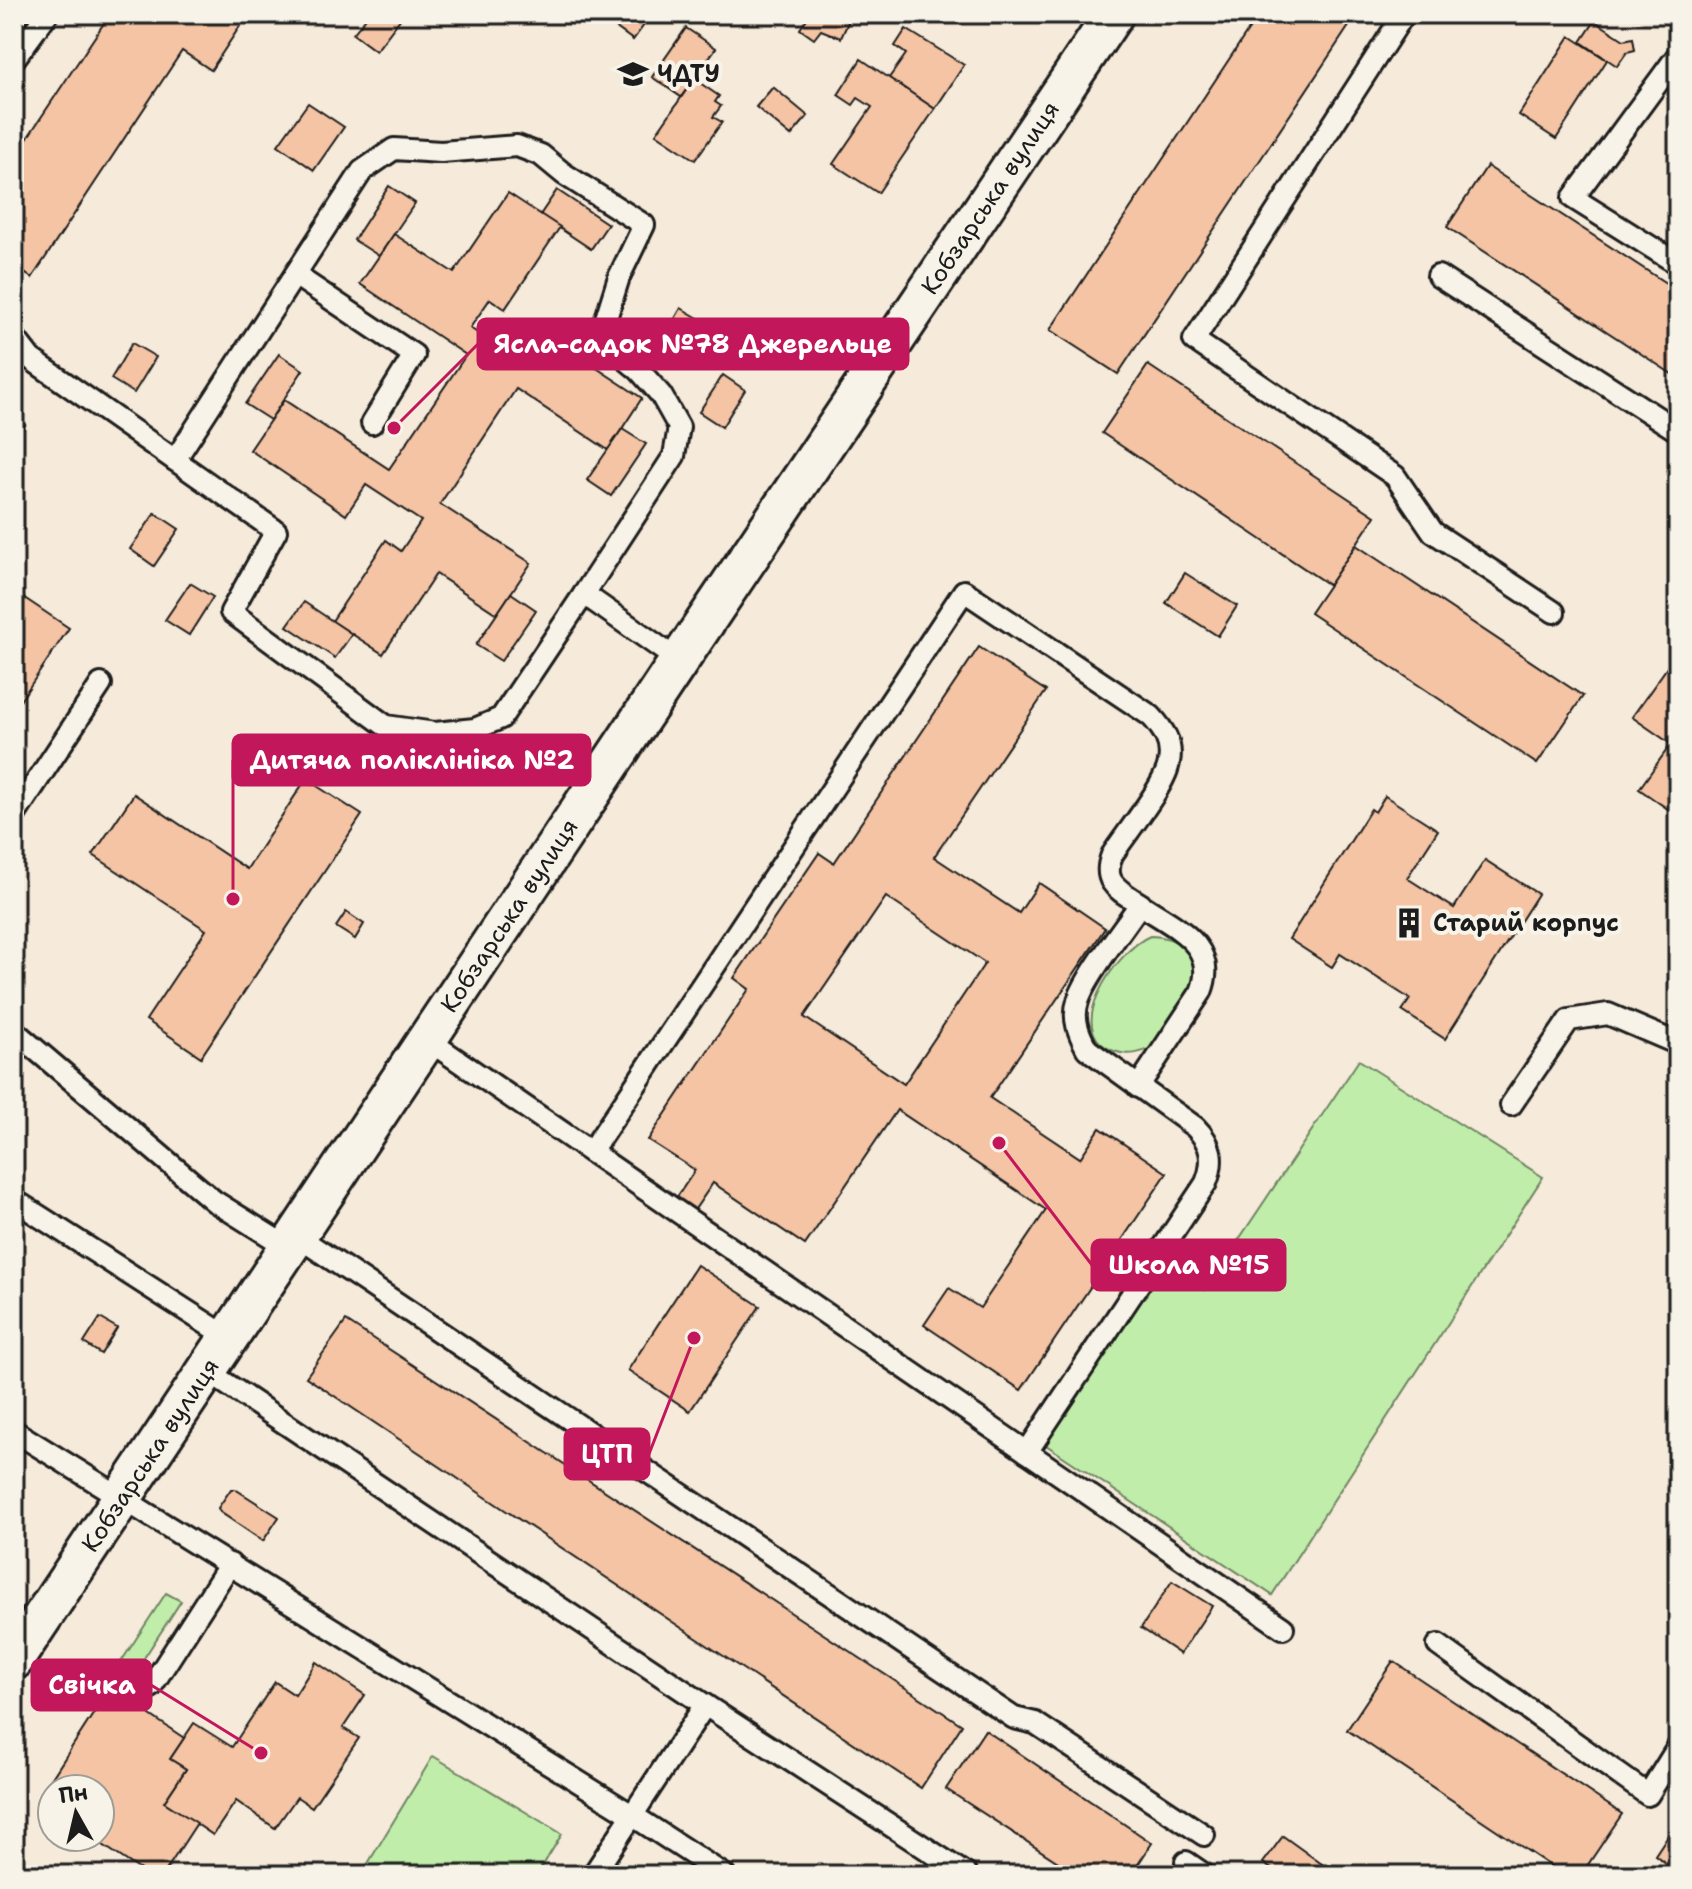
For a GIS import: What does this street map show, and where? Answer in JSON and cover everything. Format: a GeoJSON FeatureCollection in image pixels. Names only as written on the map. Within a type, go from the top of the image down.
{"type":"FeatureCollection","features":[{"type":"Feature","properties":{"kind":"street","name":"Кобзарська вулиця"},"geometry":{"type":"LineString","coordinates":[[14,1660],[1114,14]]}},
{"type":"Feature","properties":{"kind":"lane"},"geometry":{"type":"LineString","coordinates":[[14,59],[47,14]]}},
{"type":"Feature","properties":{"kind":"lane"},"geometry":{"type":"LineString","coordinates":[[1404,14],[1194,340],[1395,476],[1433,532],[1554,612]]}},
{"type":"Feature","properties":{"kind":"lane"},"geometry":{"type":"LineString","coordinates":[[1678,55],[1573,198],[1678,264]]}},
{"type":"Feature","properties":{"kind":"lane"},"geometry":{"type":"LineString","coordinates":[[14,337],[31,359],[276,531],[231,612],[386,726],[435,733],[475,729],[501,718],[674,456],[679,427],[661,395],[639,370],[616,351],[603,328],[619,277],[644,225],[564,174],[541,155],[517,146],[441,152],[394,149],[362,171],[175,460]]}},
{"type":"Feature","properties":{"kind":"lane"},"geometry":{"type":"LineString","coordinates":[[295,275],[414,355],[372,423]]}},
{"type":"Feature","properties":{"kind":"lane"},"geometry":{"type":"LineString","coordinates":[[1438,276],[1678,431]]}},
{"type":"Feature","properties":{"kind":"lane"},"geometry":{"type":"LineString","coordinates":[[591,1152],[964,591],[1151,716],[1163,729],[1170,746],[1169,763],[1162,779],[1107,867],[1110,880],[1118,890],[1190,938],[1200,949],[1206,963],[1206,978],[1201,992],[1138,1087]]}},
{"type":"Feature","properties":{"kind":"lane"},"geometry":{"type":"LineString","coordinates":[[584,594],[679,661]]}},
{"type":"Feature","properties":{"kind":"lane"},"geometry":{"type":"LineString","coordinates":[[14,816],[101,684]]}},
{"type":"Feature","properties":{"kind":"lane"},"geometry":{"type":"LineString","coordinates":[[1027,1452],[1206,1183],[1212,1168],[1212,1153],[1206,1138],[1087,1049],[1079,1034],[1076,1017],[1078,1001],[1085,985],[1140,904]]}},
{"type":"Feature","properties":{"kind":"lane"},"geometry":{"type":"LineString","coordinates":[[1511,1105],[1569,1020],[1608,1014],[1677,1042]]}},
{"type":"Feature","properties":{"kind":"lane"},"geometry":{"type":"LineString","coordinates":[[14,1031],[214,1201],[293,1242],[1014,1718],[1035,1723],[1204,1835]]}},
{"type":"Feature","properties":{"kind":"lane"},"geometry":{"type":"LineString","coordinates":[[428,1040],[1283,1628]]}},
{"type":"Feature","properties":{"kind":"lane"},"geometry":{"type":"LineString","coordinates":[[14,1200],[229,1338]]}},
{"type":"Feature","properties":{"kind":"lane"},"geometry":{"type":"LineString","coordinates":[[207,1371],[705,1705],[967,1875]]}},
{"type":"Feature","properties":{"kind":"lane"},"geometry":{"type":"LineString","coordinates":[[14,1431],[724,1875]]}},
{"type":"Feature","properties":{"kind":"lane"},"geometry":{"type":"LineString","coordinates":[[151,1687],[230,1564]]}},
{"type":"Feature","properties":{"kind":"lane"},"geometry":{"type":"LineString","coordinates":[[1438,1645],[1648,1795],[1678,1747]]}},
{"type":"Feature","properties":{"kind":"lane"},"geometry":{"type":"LineString","coordinates":[[593,1875],[705,1705]]}},
{"type":"Feature","properties":{"kind":"lane"},"geometry":{"type":"LineString","coordinates":[[1186,1862],[1205,1875]]}},
{"type":"Feature","properties":{"kind":"green space"},"geometry":{"type":"Polygon","coordinates":[[[1150,936],[1169,939],[1190,954],[1196,971],[1195,981],[1189,996],[1157,1042],[1140,1052],[1121,1053],[1102,1044],[1093,1030],[1092,1013],[1108,975],[1136,944],[1150,936]]]}},
{"type":"Feature","properties":{"kind":"green space"},"geometry":{"type":"Polygon","coordinates":[[[1359,1060],[1543,1177],[1272,1595],[1040,1441],[1156,1261],[1205,1290],[1359,1060]]]}},
{"type":"Feature","properties":{"kind":"green space"},"geometry":{"type":"Polygon","coordinates":[[[166,1593],[181,1601],[133,1675],[119,1665],[166,1593]]]}},
{"type":"Feature","properties":{"kind":"green space"},"geometry":{"type":"Polygon","coordinates":[[[433,1756],[562,1834],[537,1875],[470,1875],[460,1869],[456,1875],[361,1875],[433,1756]]]}},
{"type":"Feature","properties":{"kind":"building"},"geometry":{"type":"Polygon","coordinates":[[[110,14],[131,14],[144,22],[150,14],[248,14],[211,70],[182,51],[32,278],[14,266],[14,158],[110,14]]]}},
{"type":"Feature","properties":{"kind":"building"},"geometry":{"type":"Polygon","coordinates":[[[369,14],[396,14],[401,18],[376,51],[353,34],[369,14]]]}},
{"type":"Feature","properties":{"kind":"building"},"geometry":{"type":"Polygon","coordinates":[[[597,14],[652,14],[633,40],[597,14]]]}},
{"type":"Feature","properties":{"kind":"building"},"geometry":{"type":"Polygon","coordinates":[[[810,14],[822,17],[823,14],[842,14],[850,18],[841,38],[821,30],[814,39],[800,29],[810,14]]]}},
{"type":"Feature","properties":{"kind":"building"},"geometry":{"type":"Polygon","coordinates":[[[1259,14],[1357,14],[1118,374],[1050,330],[1259,14]]]}},
{"type":"Feature","properties":{"kind":"building"},"geometry":{"type":"Polygon","coordinates":[[[1595,21],[1624,40],[1633,38],[1635,50],[1627,52],[1617,66],[1581,42],[1595,21]]]}},
{"type":"Feature","properties":{"kind":"building"},"geometry":{"type":"Polygon","coordinates":[[[686,28],[716,48],[681,97],[652,77],[686,28]]]}},
{"type":"Feature","properties":{"kind":"building"},"geometry":{"type":"Polygon","coordinates":[[[906,29],[964,65],[935,109],[889,78],[906,54],[895,46],[906,29]]]}},
{"type":"Feature","properties":{"kind":"building"},"geometry":{"type":"Polygon","coordinates":[[[1570,36],[1607,60],[1556,139],[1519,115],[1570,36]]]}},
{"type":"Feature","properties":{"kind":"building"},"geometry":{"type":"Polygon","coordinates":[[[861,59],[935,109],[878,193],[833,164],[872,107],[858,98],[853,105],[838,95],[861,59]]]}},
{"type":"Feature","properties":{"kind":"building"},"geometry":{"type":"Polygon","coordinates":[[[694,79],[719,96],[715,102],[721,106],[713,117],[722,122],[695,160],[656,134],[694,79]]]}},
{"type":"Feature","properties":{"kind":"building"},"geometry":{"type":"Polygon","coordinates":[[[773,87],[808,116],[791,136],[756,107],[773,87]]]}},
{"type":"Feature","properties":{"kind":"building"},"geometry":{"type":"Polygon","coordinates":[[[308,103],[344,127],[314,170],[278,145],[308,103]]]}},
{"type":"Feature","properties":{"kind":"building"},"geometry":{"type":"Polygon","coordinates":[[[1487,166],[1678,291],[1678,378],[1447,227],[1487,166]]]}},
{"type":"Feature","properties":{"kind":"building"},"geometry":{"type":"Polygon","coordinates":[[[389,186],[415,203],[379,256],[354,240],[389,186]]]}},
{"type":"Feature","properties":{"kind":"building"},"geometry":{"type":"Polygon","coordinates":[[[557,190],[608,224],[591,249],[540,215],[557,190]]]}},
{"type":"Feature","properties":{"kind":"building"},"geometry":{"type":"Polygon","coordinates":[[[508,193],[560,227],[505,309],[490,299],[470,328],[525,364],[545,334],[642,398],[608,450],[516,389],[440,504],[531,563],[497,614],[436,574],[383,654],[332,621],[386,540],[401,551],[421,521],[366,485],[346,515],[250,450],[284,400],[389,469],[466,355],[360,284],[394,234],[454,273],[508,193]]]}},
{"type":"Feature","properties":{"kind":"building"},"geometry":{"type":"Polygon","coordinates":[[[681,308],[705,322],[685,357],[661,343],[681,308]]]}},
{"type":"Feature","properties":{"kind":"building"},"geometry":{"type":"Polygon","coordinates":[[[132,343],[156,357],[134,393],[111,379],[132,343]]]}},
{"type":"Feature","properties":{"kind":"building"},"geometry":{"type":"Polygon","coordinates":[[[279,354],[303,370],[270,420],[245,404],[279,354]]]}},
{"type":"Feature","properties":{"kind":"building"},"geometry":{"type":"Polygon","coordinates":[[[1148,365],[1375,516],[1329,585],[1102,433],[1148,365]]]}},
{"type":"Feature","properties":{"kind":"building"},"geometry":{"type":"Polygon","coordinates":[[[723,375],[745,390],[722,427],[699,412],[723,375]]]}},
{"type":"Feature","properties":{"kind":"building"},"geometry":{"type":"Polygon","coordinates":[[[14,418],[25,425],[14,440],[14,418]]]}},
{"type":"Feature","properties":{"kind":"building"},"geometry":{"type":"Polygon","coordinates":[[[622,429],[646,444],[611,496],[587,480],[622,429]]]}},
{"type":"Feature","properties":{"kind":"building"},"geometry":{"type":"Polygon","coordinates":[[[155,513],[179,529],[154,566],[130,549],[155,513]]]}},
{"type":"Feature","properties":{"kind":"building"},"geometry":{"type":"Polygon","coordinates":[[[1356,545],[1583,696],[1537,764],[1310,613],[1356,545]]]}},
{"type":"Feature","properties":{"kind":"building"},"geometry":{"type":"Polygon","coordinates":[[[1185,573],[1237,606],[1218,636],[1166,603],[1185,573]]]}},
{"type":"Feature","properties":{"kind":"building"},"geometry":{"type":"Polygon","coordinates":[[[190,583],[213,597],[189,635],[165,620],[190,583]]]}},
{"type":"Feature","properties":{"kind":"building"},"geometry":{"type":"Polygon","coordinates":[[[14,591],[69,628],[14,710],[14,591]]]}},
{"type":"Feature","properties":{"kind":"building"},"geometry":{"type":"Polygon","coordinates":[[[511,593],[536,610],[501,661],[476,645],[511,593]]]}},
{"type":"Feature","properties":{"kind":"building"},"geometry":{"type":"Polygon","coordinates":[[[304,602],[352,634],[335,658],[287,626],[304,602]]]}},
{"type":"Feature","properties":{"kind":"building"},"geometry":{"type":"Polygon","coordinates":[[[979,647],[1046,691],[934,857],[1019,913],[1039,883],[1105,928],[990,1098],[1080,1158],[1100,1128],[1167,1173],[1021,1390],[924,1325],[949,1288],[980,1308],[1046,1210],[897,1110],[805,1245],[713,1183],[693,1212],[675,1200],[695,1170],[648,1140],[749,989],[734,978],[819,853],[834,863],[979,647]],[[886,897],[804,1017],[904,1084],[985,963],[886,897]]]}},
{"type":"Feature","properties":{"kind":"building"},"geometry":{"type":"Polygon","coordinates":[[[1678,652],[1678,816],[1639,789],[1671,744],[1632,717],[1678,652]]]}},
{"type":"Feature","properties":{"kind":"building"},"geometry":{"type":"Polygon","coordinates":[[[306,779],[362,815],[201,1057],[146,1020],[206,930],[93,855],[134,794],[247,869],[306,779]]]}},
{"type":"Feature","properties":{"kind":"building","name":"Старий корпус"},"geometry":{"type":"Polygon","coordinates":[[[1385,796],[1438,830],[1407,878],[1454,908],[1485,860],[1538,894],[1445,1039],[1402,1011],[1410,999],[1340,954],[1332,967],[1289,939],[1371,809],[1375,812],[1385,796]]]}},
{"type":"Feature","properties":{"kind":"building"},"geometry":{"type":"Polygon","coordinates":[[[346,912],[364,924],[355,939],[336,927],[346,912]]]}},
{"type":"Feature","properties":{"kind":"building"},"geometry":{"type":"Polygon","coordinates":[[[697,1265],[760,1306],[690,1411],[628,1370],[697,1265]]]}},
{"type":"Feature","properties":{"kind":"building"},"geometry":{"type":"Polygon","coordinates":[[[100,1318],[117,1328],[101,1354],[84,1343],[100,1318]]]}},
{"type":"Feature","properties":{"kind":"building"},"geometry":{"type":"Polygon","coordinates":[[[346,1321],[962,1725],[921,1788],[306,1377],[346,1321]]]}},
{"type":"Feature","properties":{"kind":"building"},"geometry":{"type":"Polygon","coordinates":[[[231,1489],[279,1517],[263,1541],[220,1512],[218,1508],[231,1489]]]}},
{"type":"Feature","properties":{"kind":"building"},"geometry":{"type":"Polygon","coordinates":[[[1172,1581],[1212,1606],[1180,1654],[1141,1628],[1172,1581]]]}},
{"type":"Feature","properties":{"kind":"building"},"geometry":{"type":"Polygon","coordinates":[[[1393,1661],[1622,1814],[1581,1875],[1564,1875],[1347,1730],[1393,1661]]]}},
{"type":"Feature","properties":{"kind":"building"},"geometry":{"type":"Polygon","coordinates":[[[316,1662],[365,1695],[343,1728],[359,1738],[312,1807],[297,1797],[275,1828],[236,1801],[213,1835],[164,1802],[186,1769],[170,1759],[194,1723],[232,1747],[275,1682],[295,1695],[316,1662]]]}},
{"type":"Feature","properties":{"kind":"building"},"geometry":{"type":"Polygon","coordinates":[[[110,1688],[184,1738],[170,1759],[186,1769],[164,1802],[197,1823],[163,1875],[148,1875],[115,1853],[116,1773],[55,1773],[110,1688]]]}},
{"type":"Feature","properties":{"kind":"building"},"geometry":{"type":"Polygon","coordinates":[[[985,1730],[1152,1843],[1131,1875],[1078,1875],[946,1789],[985,1730]]]}},
{"type":"Feature","properties":{"kind":"building"},"geometry":{"type":"Polygon","coordinates":[[[1678,1820],[1678,1872],[1655,1855],[1678,1820]]]}},
{"type":"Feature","properties":{"kind":"building"},"geometry":{"type":"Polygon","coordinates":[[[1283,1836],[1333,1872],[1331,1875],[1280,1875],[1263,1863],[1283,1836]]]}},
{"type":"Feature","properties":{"kind":"place","name":"ЧДТУ"},"geometry":{"type":"Point","coordinates":[633,74]}},
{"type":"Feature","properties":{"kind":"place","name":"Ясла-садок №78 Джерельце"},"geometry":{"type":"Point","coordinates":[394,428]}},
{"type":"Feature","properties":{"kind":"place","name":"Дитяча поліклініка №2"},"geometry":{"type":"Point","coordinates":[233,899]}},
{"type":"Feature","properties":{"kind":"place","name":"Старий корпус"},"geometry":{"type":"Point","coordinates":[1409,923]}},
{"type":"Feature","properties":{"kind":"place","name":"Школа №15"},"geometry":{"type":"Point","coordinates":[999,1143]}},
{"type":"Feature","properties":{"kind":"place","name":"ЦТП"},"geometry":{"type":"Point","coordinates":[694,1338]}},
{"type":"Feature","properties":{"kind":"place","name":"Свічка"},"geometry":{"type":"Point","coordinates":[261,1753]}}]}
